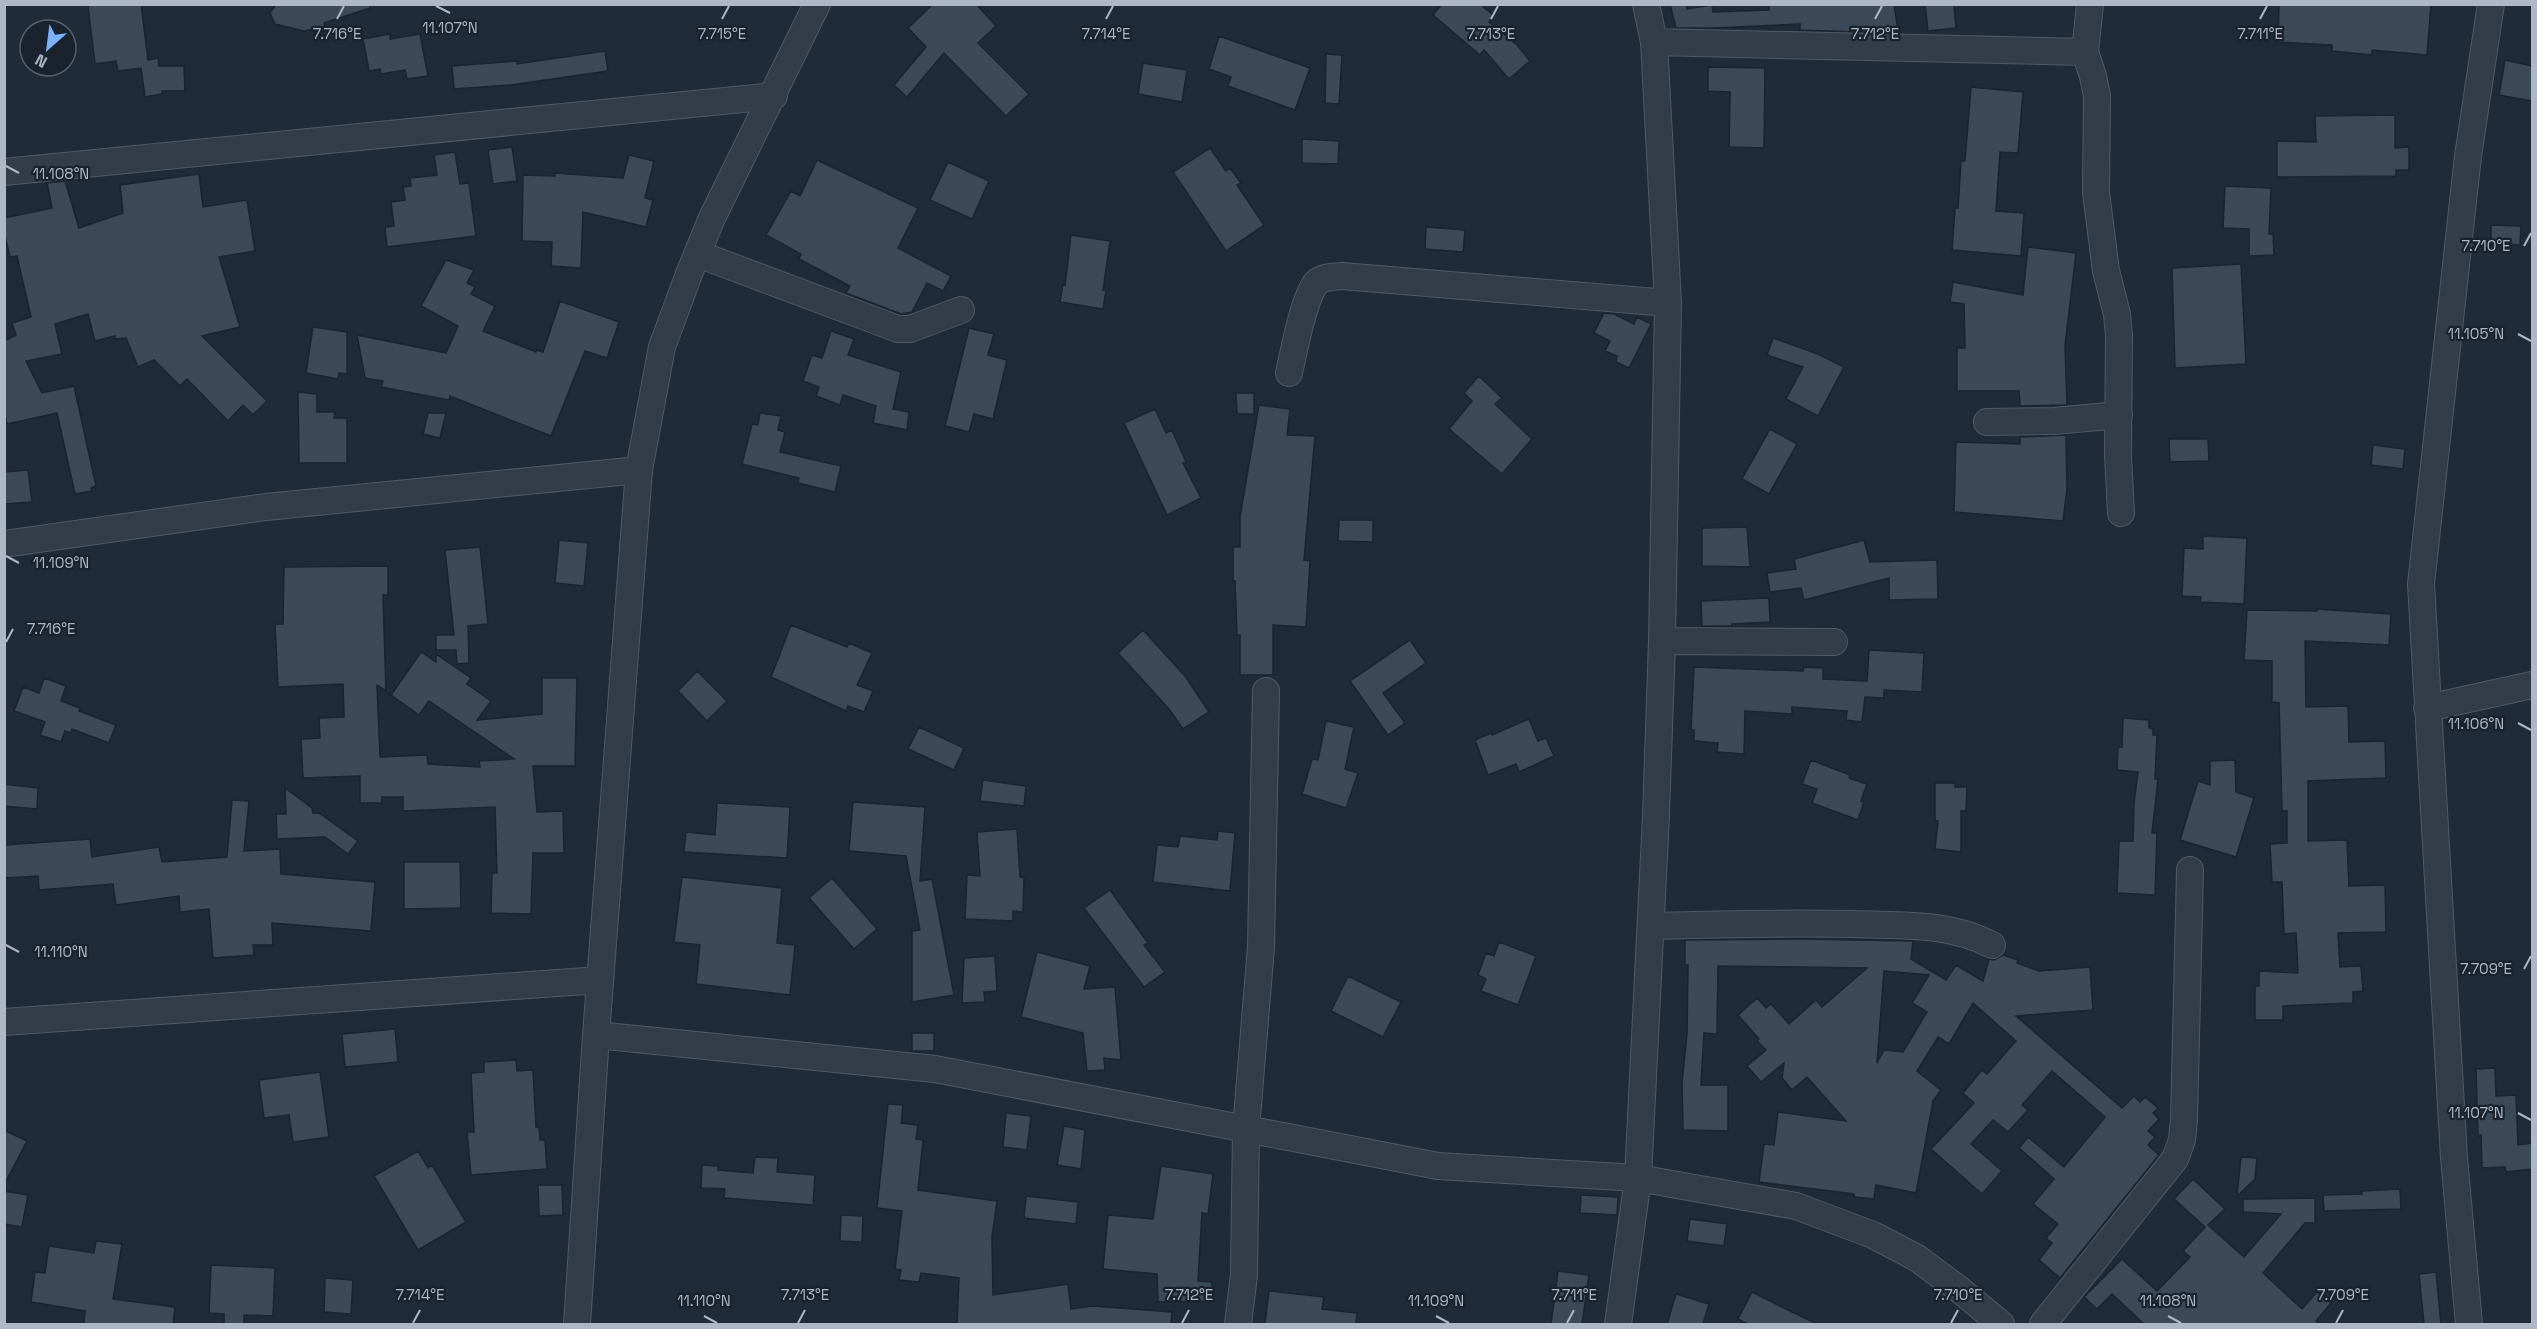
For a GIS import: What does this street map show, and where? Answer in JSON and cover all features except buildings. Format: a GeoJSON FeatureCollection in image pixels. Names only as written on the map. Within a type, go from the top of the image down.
{"type":"FeatureCollection","features":[{"type":"Feature","properties":{"kind":"street"},"geometry":{"type":"LineString","coordinates":[[577,1324],[596,1035],[639,470],[662,347],[711,220],[774,96],[817,4]]}},
{"type":"Feature","properties":{"kind":"street"},"geometry":{"type":"LineString","coordinates":[[1618,1324],[1638,1179],[1662,641],[1668,303],[1654,42],[1646,4]]}},
{"type":"Feature","properties":{"kind":"street"},"geometry":{"type":"LineString","coordinates":[[2090,4],[2085,52],[2097,96],[2095,166],[2100,231],[2118,325],[2118,454],[2121,513]]}},
{"type":"Feature","properties":{"kind":"street"},"geometry":{"type":"LineString","coordinates":[[2469,1324],[2454,1158],[2421,584],[2468,156],[2491,4]]}},
{"type":"Feature","properties":{"kind":"street"},"geometry":{"type":"LineString","coordinates":[[1654,42],[2085,52]]}},
{"type":"Feature","properties":{"kind":"street"},"geometry":{"type":"LineString","coordinates":[[4,172],[774,96]]}},
{"type":"Feature","properties":{"kind":"street"},"geometry":{"type":"LineString","coordinates":[[698,254],[898,329],[910,329],[961,310]]}},
{"type":"Feature","properties":{"kind":"street"},"geometry":{"type":"LineString","coordinates":[[1288,373],[1304,312],[1316,284],[1325,277],[1342,276],[1668,303]]}},
{"type":"Feature","properties":{"kind":"street"},"geometry":{"type":"LineString","coordinates":[[1987,422],[2054,421],[2119,416]]}},
{"type":"Feature","properties":{"kind":"street"},"geometry":{"type":"LineString","coordinates":[[4,544],[266,507],[639,470]]}},
{"type":"Feature","properties":{"kind":"street"},"geometry":{"type":"LineString","coordinates":[[1662,641],[1834,642]]}},
{"type":"Feature","properties":{"kind":"street"},"geometry":{"type":"LineString","coordinates":[[2427,708],[2532,685]]}},
{"type":"Feature","properties":{"kind":"street"},"geometry":{"type":"LineString","coordinates":[[1238,1324],[1244,1275],[1246,1129],[1260,947],[1266,691]]}},
{"type":"Feature","properties":{"kind":"street"},"geometry":{"type":"LineString","coordinates":[[2043,1324],[2132,1214],[2179,1150],[2184,1120],[2190,870]]}},
{"type":"Feature","properties":{"kind":"street"},"geometry":{"type":"LineString","coordinates":[[1651,926],[1773,922],[1930,927],[1974,935],[1992,945]]}},
{"type":"Feature","properties":{"kind":"street"},"geometry":{"type":"LineString","coordinates":[[4,1022],[600,980]]}},
{"type":"Feature","properties":{"kind":"street"},"geometry":{"type":"LineString","coordinates":[[596,1035],[935,1069],[1438,1166],[1638,1179],[1796,1206],[1873,1235],[1917,1258],[2001,1324]]}}]}
